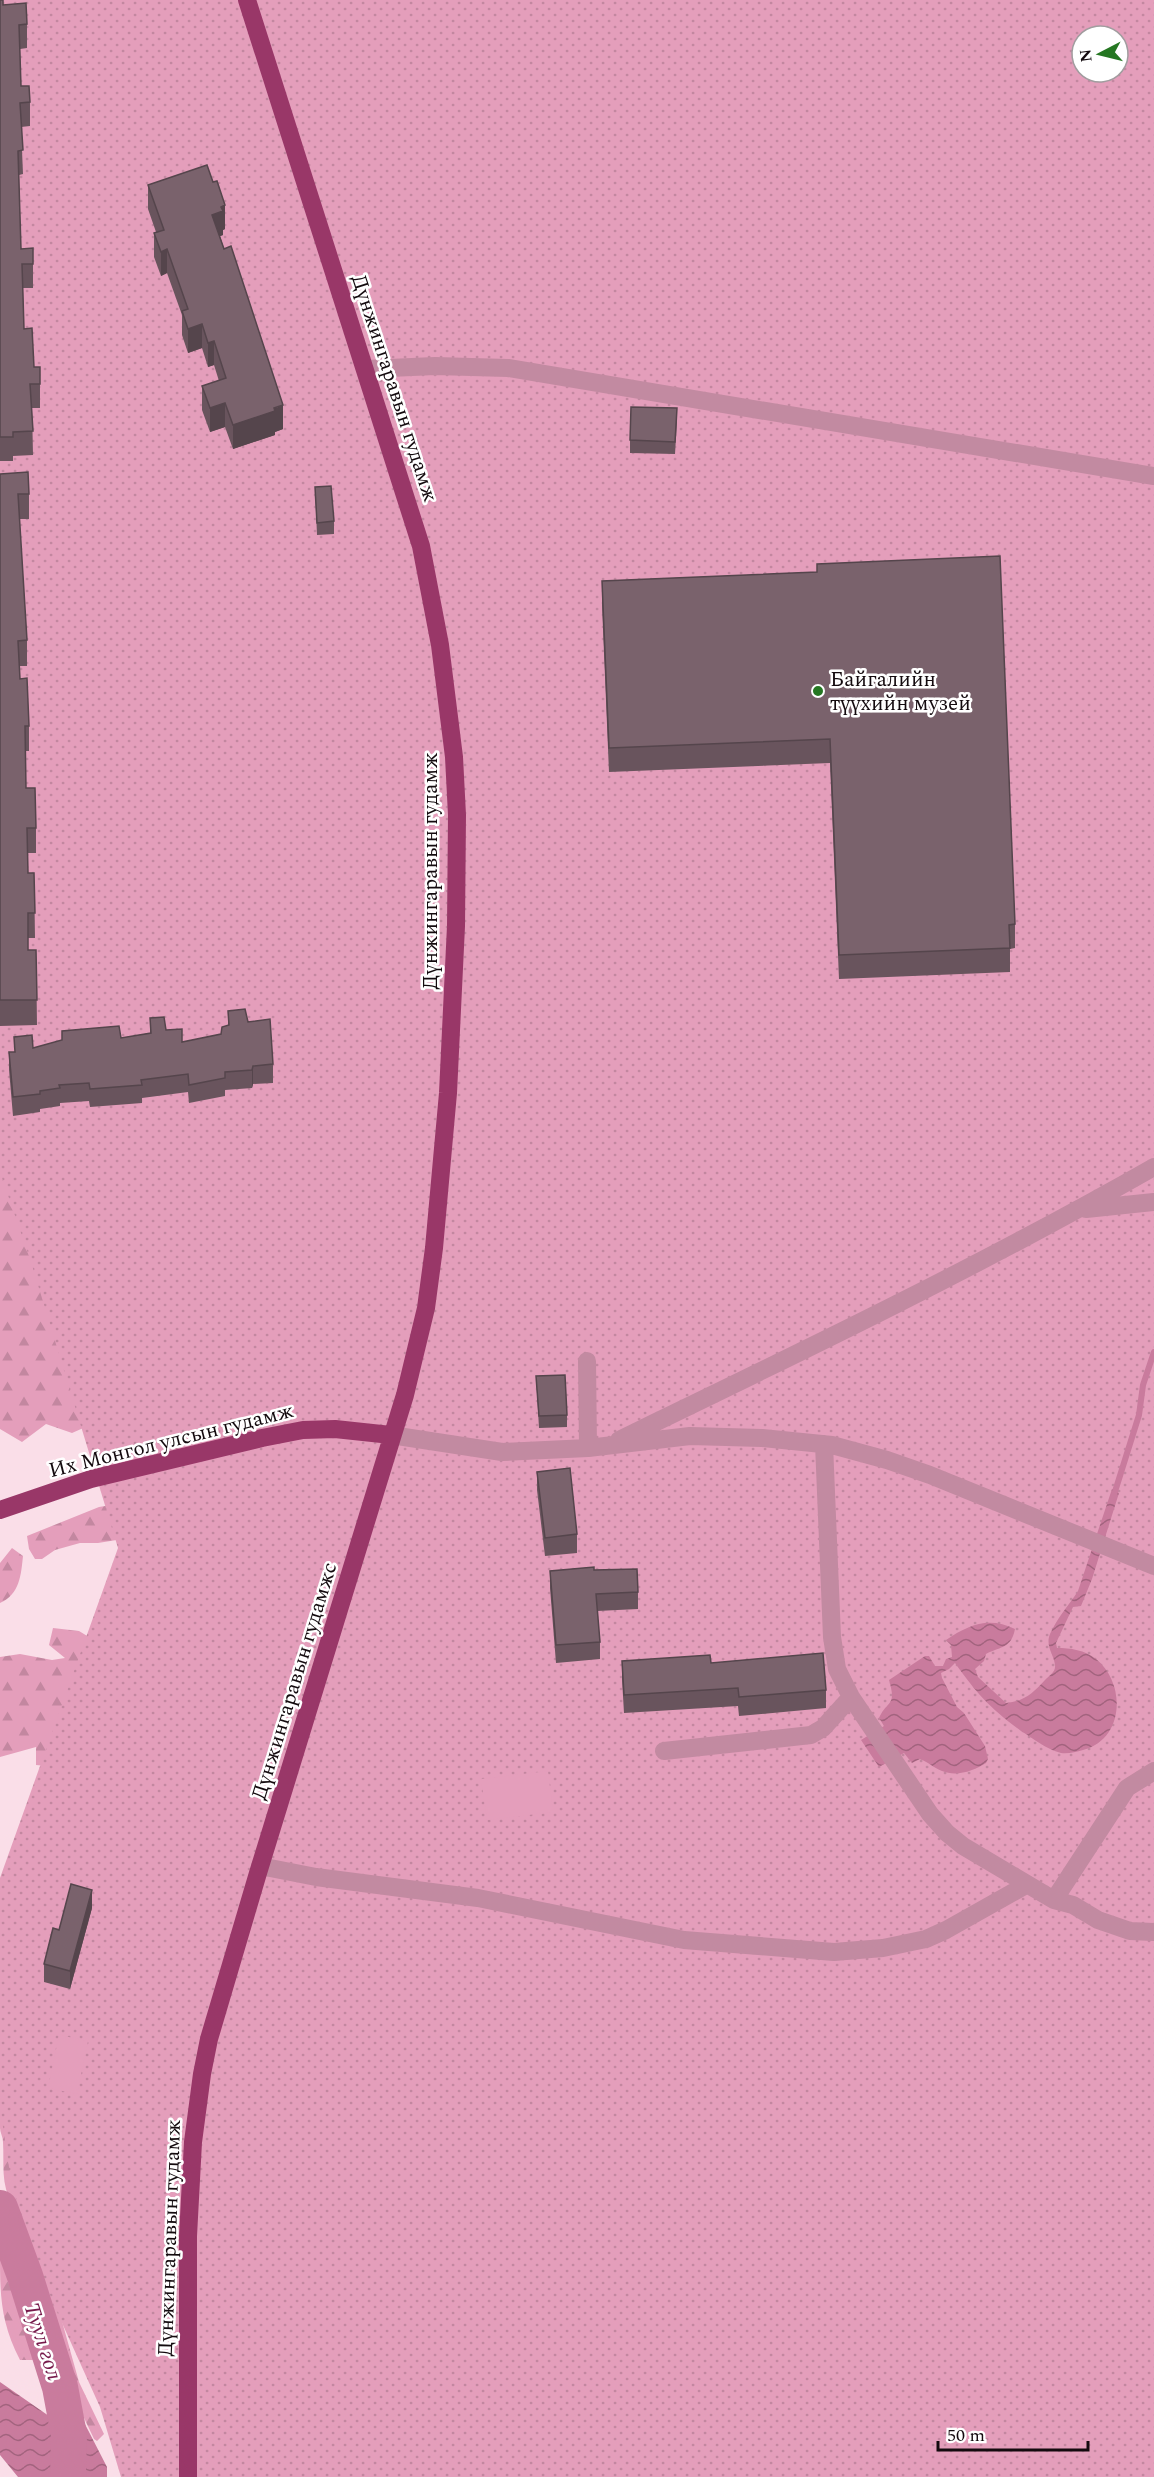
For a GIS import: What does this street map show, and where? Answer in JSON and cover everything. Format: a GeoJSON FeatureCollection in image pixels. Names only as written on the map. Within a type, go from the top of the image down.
{"type":"FeatureCollection","features":[{"type":"Feature","properties":{"kind":"main road","name":"Дүнжингаравын гудамж"},"geometry":{"type":"LineString","coordinates":[[247,0],[421,546],[440,645],[452,739],[457,815],[452,1043],[433,1258],[419,1338],[405,1395],[369,1510]]}},
{"type":"Feature","properties":{"kind":"main road","name":"Их Монгол улсын гудамж"},"geometry":{"type":"LineString","coordinates":[[0,1510],[91,1479],[212,1449],[303,1430],[367,1431],[391,1435]]}},
{"type":"Feature","properties":{"kind":"main road","name":"Дүнжингаравын гудамжс"},"geometry":{"type":"LineString","coordinates":[[260,1866],[369,1510]]}},
{"type":"Feature","properties":{"kind":"main road","name":"Дүнжингаравын гудамж"},"geometry":{"type":"LineString","coordinates":[[188,2477],[188,2236],[196,2110],[209,2039],[260,1866]]}},
{"type":"Feature","properties":{"kind":"street"},"geometry":{"type":"LineString","coordinates":[[366,369],[435,366],[508,368],[1154,476]]}},
{"type":"Feature","properties":{"kind":"street"},"geometry":{"type":"LineString","coordinates":[[596,1448],[806,1349],[1079,1210],[1154,1167]]}},
{"type":"Feature","properties":{"kind":"street"},"geometry":{"type":"LineString","coordinates":[[1079,1210],[1154,1202]]}},
{"type":"Feature","properties":{"kind":"street"},"geometry":{"type":"LineString","coordinates":[[587,1361],[596,1448]]}},
{"type":"Feature","properties":{"kind":"street"},"geometry":{"type":"LineString","coordinates":[[391,1435],[502,1452],[596,1448],[690,1437],[762,1438],[824,1444],[887,1460],[930,1475],[1154,1566]]}},
{"type":"Feature","properties":{"kind":"street"},"geometry":{"type":"LineString","coordinates":[[824,1444],[833,1651],[840,1677],[851,1697],[901,1772],[930,1814],[947,1833],[1026,1885],[1054,1900],[1073,1905],[1098,1920],[1130,1931],[1154,1932]]}},
{"type":"Feature","properties":{"kind":"street"},"geometry":{"type":"LineString","coordinates":[[664,1751],[803,1737],[823,1728],[851,1697]]}},
{"type":"Feature","properties":{"kind":"street"},"geometry":{"type":"LineString","coordinates":[[1054,1900],[1127,1788],[1154,1771]]}},
{"type":"Feature","properties":{"kind":"street"},"geometry":{"type":"LineString","coordinates":[[260,1866],[326,1878],[478,1898],[684,1940],[834,1952],[883,1948],[926,1939],[1026,1885]]}},
{"type":"Feature","properties":{"kind":"green space"},"geometry":{"type":"Polygon","coordinates":[[[0,0],[1154,0],[1154,2477],[121,2477],[100,2407],[53,2303],[12,2187],[0,2107],[0,1878],[118,1548],[31,1262],[0,1172],[0,0]]]}},
{"type":"Feature","properties":{"kind":"green space"},"geometry":{"type":"Polygon","coordinates":[[[0,1160],[106,1418],[72,1433],[46,1424],[22,1442],[0,1429],[0,1160]]]}},
{"type":"Feature","properties":{"kind":"green space"},"geometry":{"type":"Polygon","coordinates":[[[135,1501],[135,1537],[98,1543],[80,1543],[55,1550],[42,1559],[35,1559],[29,1549],[27,1536],[99,1507],[135,1501]]]}},
{"type":"Feature","properties":{"kind":"green space"},"geometry":{"type":"Polygon","coordinates":[[[12,1548],[23,1556],[20,1577],[12,1595],[0,1603],[0,1563],[12,1548]]]}},
{"type":"Feature","properties":{"kind":"green space"},"geometry":{"type":"Polygon","coordinates":[[[53,1628],[79,1631],[107,1648],[68,1768],[36,1765],[36,1747],[0,1757],[0,1657],[20,1654],[52,1660],[65,1658],[49,1645],[53,1628]]]}},
{"type":"Feature","properties":{"kind":"green space"},"geometry":{"type":"Polygon","coordinates":[[[548,1771],[553,1812],[487,1820],[481,1779],[548,1771]]]}},
{"type":"Feature","properties":{"kind":"green space"},"geometry":{"type":"Polygon","coordinates":[[[59,2035],[88,2041],[77,2094],[48,2088],[59,2035]]]}},
{"type":"Feature","properties":{"kind":"green space"},"geometry":{"type":"Polygon","coordinates":[[[0,2079],[30,2207],[79,2382],[104,2434],[97,2441],[60,2367],[6,2189],[3,2140],[0,2128],[0,2079]]]}},
{"type":"Feature","properties":{"kind":"green space"},"geometry":{"type":"Polygon","coordinates":[[[0,2250],[13,2279],[20,2319],[32,2345],[33,2360],[20,2360],[8,2333],[2,2307],[0,2250]]]}},
{"type":"Feature","properties":{"kind":"water"},"geometry":{"type":"Polygon","coordinates":[[[1112,1489],[1119,1493],[1092,1579],[1081,1606],[1073,1607],[1056,1643],[1057,1648],[1087,1653],[1106,1669],[1113,1682],[1116,1695],[1113,1723],[1107,1735],[1097,1744],[1083,1750],[1061,1753],[1050,1749],[1021,1731],[992,1708],[955,1663],[941,1673],[942,1678],[957,1707],[964,1713],[985,1746],[988,1759],[986,1763],[970,1771],[947,1773],[920,1759],[912,1763],[904,1753],[879,1767],[861,1740],[884,1726],[879,1718],[891,1699],[889,1680],[925,1656],[929,1656],[935,1666],[943,1666],[946,1659],[952,1657],[951,1645],[946,1640],[962,1630],[988,1623],[1015,1629],[1008,1644],[986,1654],[984,1661],[975,1669],[978,1677],[1006,1703],[1028,1696],[1052,1674],[1055,1665],[1049,1646],[1050,1634],[1078,1591],[1112,1489]]]}},
{"type":"Feature","properties":{"kind":"water","name":"Туул гол"},"geometry":{"type":"Polygon","coordinates":[[[0,2382],[59,2423],[57,2405],[69,2393],[107,2467],[107,2477],[18,2477],[0,2455],[0,2382]]]}},
{"type":"Feature","properties":{"kind":"building"},"geometry":{"type":"Polygon","coordinates":[[[0,0],[3,0],[3,5],[26,3],[27,24],[19,25],[21,86],[29,86],[30,102],[20,103],[23,150],[18,151],[21,249],[33,248],[33,264],[22,264],[24,329],[32,328],[34,367],[40,367],[40,384],[30,384],[33,431],[13,432],[13,437],[0,437],[0,0]]]}},
{"type":"Feature","properties":{"kind":"building"},"geometry":{"type":"Polygon","coordinates":[[[207,165],[213,182],[217,181],[225,205],[221,207],[223,211],[212,215],[224,249],[231,246],[283,405],[274,408],[275,411],[233,425],[225,403],[210,408],[202,386],[226,378],[214,341],[208,343],[202,324],[188,329],[182,311],[188,309],[167,249],[161,252],[154,233],[164,230],[148,185],[207,165]]]}},
{"type":"Feature","properties":{"kind":"building"},"geometry":{"type":"Polygon","coordinates":[[[631,407],[677,408],[675,442],[630,440],[631,407]]]}},
{"type":"Feature","properties":{"kind":"building"},"geometry":{"type":"Polygon","coordinates":[[[28,472],[29,494],[18,494],[27,640],[18,641],[20,679],[27,678],[29,726],[25,726],[26,788],[35,788],[36,828],[27,828],[28,873],[34,873],[35,913],[28,913],[28,950],[36,950],[37,1000],[0,1000],[0,474],[28,472]]]}},
{"type":"Feature","properties":{"kind":"building"},"geometry":{"type":"Polygon","coordinates":[[[331,486],[334,521],[317,523],[315,487],[331,486]]]}},
{"type":"Feature","properties":{"kind":"building"},"geometry":{"type":"Polygon","coordinates":[[[1000,556],[1015,924],[1009,925],[1010,948],[839,955],[830,739],[609,748],[602,581],[817,572],[817,564],[1000,556]]]}},
{"type":"Feature","properties":{"kind":"building"},"geometry":{"type":"Polygon","coordinates":[[[245,1009],[248,1022],[270,1019],[273,1064],[253,1066],[252,1070],[225,1072],[225,1078],[189,1085],[188,1074],[141,1080],[142,1085],[90,1089],[89,1083],[59,1085],[60,1088],[40,1091],[40,1094],[13,1097],[9,1052],[15,1052],[14,1037],[32,1035],[33,1048],[62,1040],[62,1031],[119,1026],[121,1038],[151,1033],[150,1018],[164,1017],[166,1030],[182,1029],[182,1042],[221,1034],[222,1027],[229,1025],[228,1011],[245,1009]]]}},
{"type":"Feature","properties":{"kind":"building"},"geometry":{"type":"Polygon","coordinates":[[[565,1375],[567,1415],[539,1416],[536,1376],[565,1375]]]}},
{"type":"Feature","properties":{"kind":"building"},"geometry":{"type":"Polygon","coordinates":[[[570,1468],[577,1534],[545,1538],[537,1472],[570,1468]]]}},
{"type":"Feature","properties":{"kind":"building"},"geometry":{"type":"Polygon","coordinates":[[[594,1567],[594,1570],[637,1569],[638,1592],[596,1594],[600,1642],[556,1645],[550,1571],[594,1567]]]}},
{"type":"Feature","properties":{"kind":"building"},"geometry":{"type":"Polygon","coordinates":[[[823,1653],[826,1690],[739,1697],[738,1688],[624,1695],[622,1661],[710,1655],[711,1663],[823,1653]]]}},
{"type":"Feature","properties":{"kind":"building"},"geometry":{"type":"Polygon","coordinates":[[[71,1884],[92,1890],[70,1971],[44,1964],[53,1928],[59,1930],[71,1884]]]}},
{"type":"Feature","properties":{"kind":"waterway"},"geometry":{"type":"LineString","coordinates":[[1113,1498],[1139,1415],[1143,1385],[1154,1352]]}},
{"type":"Feature","properties":{"kind":"waterway","name":"Туул гол"},"geometry":{"type":"LineString","coordinates":[[0,2208],[25,2276],[60,2387],[69,2435],[68,2477]]}},
{"type":"Feature","properties":{"kind":"place","name":"Байгалийн түүхийн музей"},"geometry":{"type":"Point","coordinates":[818,691]}}]}
